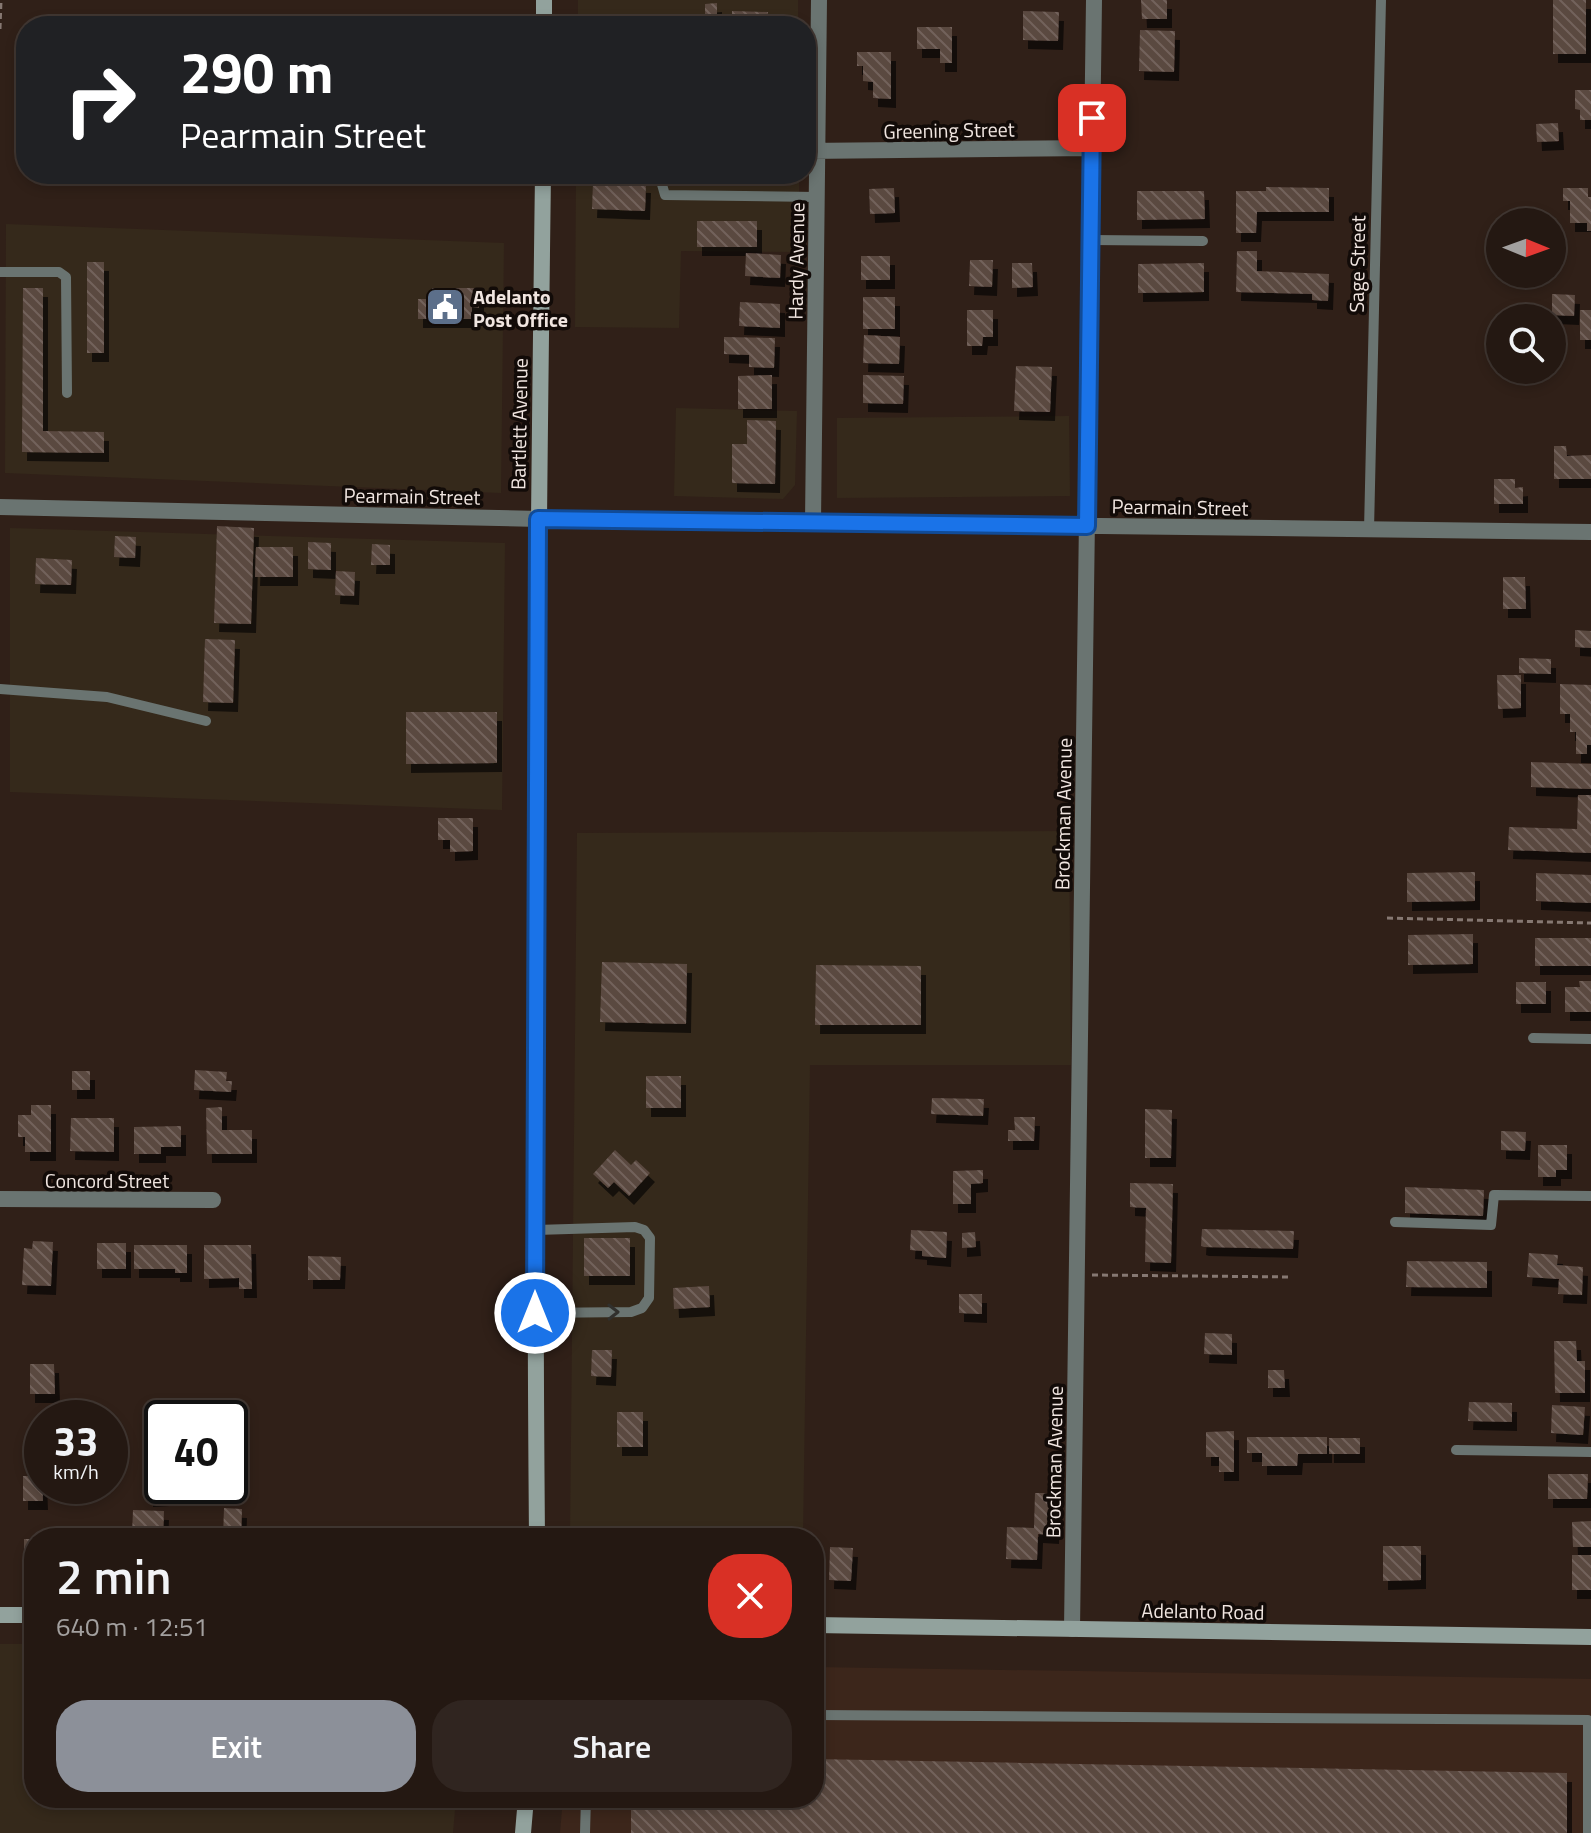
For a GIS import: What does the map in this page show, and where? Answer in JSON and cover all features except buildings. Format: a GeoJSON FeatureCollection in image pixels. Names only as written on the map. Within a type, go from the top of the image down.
{"type":"FeatureCollection","features":[{"type":"Feature","properties":{"kind":"street","name":"Hardy Avenue"},"geometry":{"type":"LineString","coordinates":[[816,65],[819,0]]}},
{"type":"Feature","properties":{"kind":"street","name":"Brockman Avenue"},"geometry":{"type":"LineString","coordinates":[[1072,1629],[1094,0]]}},
{"type":"Feature","properties":{"kind":"street","name":"Greening Street"},"geometry":{"type":"LineString","coordinates":[[816,152],[1092,148]]}},
{"type":"Feature","properties":{"kind":"street","name":"Bartlett Avenue"},"geometry":{"type":"LineString","coordinates":[[537,1528],[538,519],[543,184]]}},
{"type":"Feature","properties":{"kind":"street","name":"Hardy Avenue"},"geometry":{"type":"LineString","coordinates":[[813,522],[816,184]]}},
{"type":"Feature","properties":{"kind":"street","name":"Pearmain Street"},"geometry":{"type":"LineString","coordinates":[[0,507],[538,519],[1591,532]]}},
{"type":"Feature","properties":{"kind":"street","name":"Concord Street"},"geometry":{"type":"LineString","coordinates":[[0,1199],[213,1200]]}},
{"type":"Feature","properties":{"kind":"street"},"geometry":{"type":"LineString","coordinates":[[0,1615],[24,1615]]}},
{"type":"Feature","properties":{"kind":"street","name":"Adelanto Road"},"geometry":{"type":"LineString","coordinates":[[824,1625],[1591,1637]]}},
{"type":"Feature","properties":{"kind":"street"},"geometry":{"type":"LineString","coordinates":[[523,1833],[525,1808]]}},
{"type":"Feature","properties":{"kind":"lane","name":"Sage Street"},"geometry":{"type":"LineString","coordinates":[[1369,530],[1381,0]]}},
{"type":"Feature","properties":{"kind":"lane"},"geometry":{"type":"LineString","coordinates":[[662,184],[665,195],[817,197]]}},
{"type":"Feature","properties":{"kind":"lane"},"geometry":{"type":"LineString","coordinates":[[1091,240],[1203,241]]}},
{"type":"Feature","properties":{"kind":"lane"},"geometry":{"type":"LineString","coordinates":[[0,272],[59,272],[66,277],[67,393]]}},
{"type":"Feature","properties":{"kind":"lane"},"geometry":{"type":"LineString","coordinates":[[0,689],[107,697],[206,721]]}},
{"type":"Feature","properties":{"kind":"lane"},"geometry":{"type":"LineString","coordinates":[[1533,1038],[1591,1039]]}},
{"type":"Feature","properties":{"kind":"lane"},"geometry":{"type":"LineString","coordinates":[[1395,1222],[1491,1225],[1494,1195],[1591,1196]]}},
{"type":"Feature","properties":{"kind":"lane"},"geometry":{"type":"LineString","coordinates":[[535,1313],[631,1312],[642,1308],[649,1298],[650,1238],[644,1230],[635,1227],[536,1230]]}},
{"type":"Feature","properties":{"kind":"lane"},"geometry":{"type":"LineString","coordinates":[[1456,1450],[1591,1452]]}},
{"type":"Feature","properties":{"kind":"lane"},"geometry":{"type":"LineString","coordinates":[[824,1715],[1588,1720],[1588,1833]]}},
{"type":"Feature","properties":{"kind":"lane"},"geometry":{"type":"LineString","coordinates":[[585,1833],[586,1808]]}},
{"type":"Feature","properties":{"kind":"path"},"geometry":{"type":"LineString","coordinates":[[0,29],[1,0]]}},
{"type":"Feature","properties":{"kind":"path"},"geometry":{"type":"LineString","coordinates":[[1387,918],[1591,923]]}},
{"type":"Feature","properties":{"kind":"path"},"geometry":{"type":"LineString","coordinates":[[1077,1275],[1292,1277]]}},
{"type":"Feature","properties":{"kind":"shaded area"},"geometry":{"type":"Polygon","coordinates":[[[578,0],[798,0],[798,16],[578,16],[578,0]]]}},
{"type":"Feature","properties":{"kind":"shaded area"},"geometry":{"type":"Polygon","coordinates":[[[576,184],[799,184],[799,252],[681,251],[679,328],[575,327],[576,184]]]}},
{"type":"Feature","properties":{"kind":"shaded area"},"geometry":{"type":"Polygon","coordinates":[[[6,224],[504,243],[501,493],[5,473],[6,224]]]}},
{"type":"Feature","properties":{"kind":"shaded area"},"geometry":{"type":"Polygon","coordinates":[[[676,408],[797,411],[795,485],[783,499],[674,496],[676,408]]]}},
{"type":"Feature","properties":{"kind":"shaded area"},"geometry":{"type":"Polygon","coordinates":[[[1069,416],[1070,496],[837,498],[837,418],[1069,416]]]}},
{"type":"Feature","properties":{"kind":"shaded area"},"geometry":{"type":"Polygon","coordinates":[[[10,528],[505,543],[502,810],[10,792],[10,528]]]}},
{"type":"Feature","properties":{"kind":"shaded area"},"geometry":{"type":"Polygon","coordinates":[[[1069,831],[1071,1065],[810,1065],[803,1528],[570,1528],[577,833],[1069,831]]]}},
{"type":"Feature","properties":{"kind":"shaded area"},"geometry":{"type":"Polygon","coordinates":[[[0,1644],[24,1644],[24,1808],[455,1808],[453,1833],[0,1833],[0,1644]]]}},
{"type":"Feature","properties":{"kind":"shaded area"},"geometry":{"type":"Polygon","coordinates":[[[824,1667],[1591,1679],[1591,1833],[560,1833],[562,1808],[824,1808],[824,1667]]]}},
{"type":"Feature","properties":{"kind":"place","name":"Adelanto Post Office"},"geometry":{"type":"Point","coordinates":[445,307]}},
{"type":"Feature","properties":{"kind":"route"},"geometry":{"type":"LineString","coordinates":[[535,1313],[538,519],[1087,526],[1092,118]]}}]}
